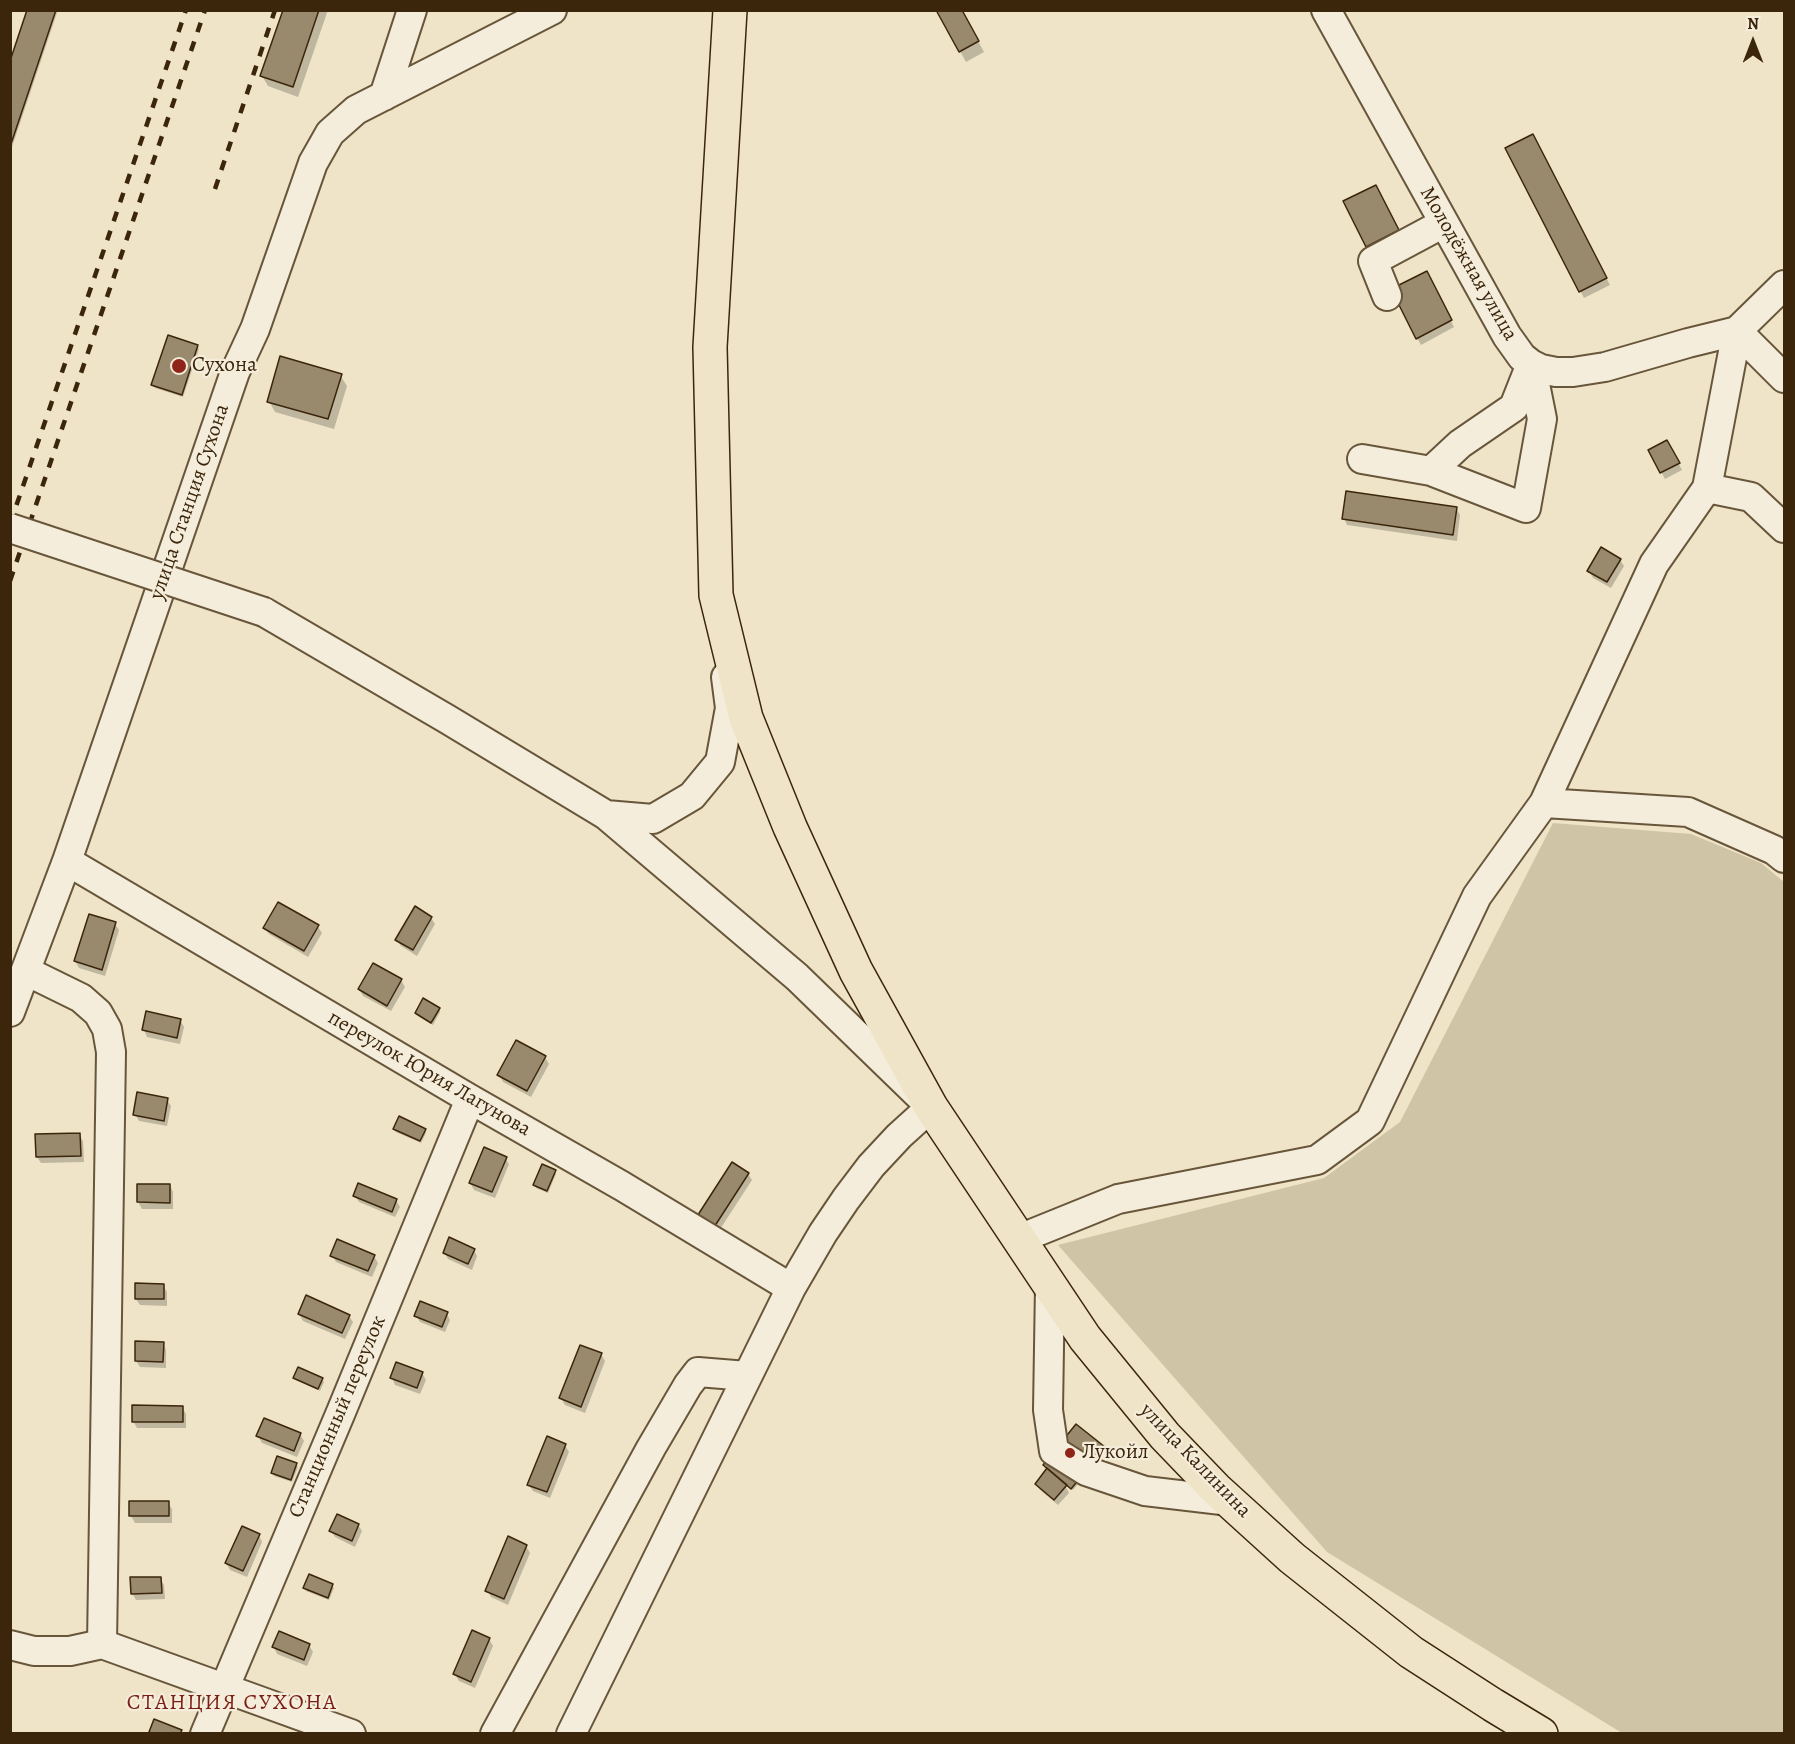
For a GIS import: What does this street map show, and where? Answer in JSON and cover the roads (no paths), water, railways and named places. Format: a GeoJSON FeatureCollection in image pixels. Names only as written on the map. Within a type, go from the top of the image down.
{"type":"FeatureCollection","features":[{"type":"Feature","properties":{"kind":"main road","name":"улица Калинина"},"geometry":{"type":"LineString","coordinates":[[730,10],[710,347],[716,595],[746,718],[790,827],[856,971],[931,1107],[1085,1338],[1165,1436],[1230,1502],[1292,1558],[1411,1652],[1493,1706],[1541,1734]]}},
{"type":"Feature","properties":{"kind":"street"},"geometry":{"type":"LineString","coordinates":[[384,96],[412,10]]}},
{"type":"Feature","properties":{"kind":"street","name":"улица Станция Сухона"},"geometry":{"type":"LineString","coordinates":[[10,1012],[67,861],[235,372],[255,329],[313,163],[330,133],[356,110],[552,10]]}},
{"type":"Feature","properties":{"kind":"street","name":"Молодёжная улица"},"geometry":{"type":"LineString","coordinates":[[1326,10],[1507,336],[1522,357],[1541,369],[1573,372],[1605,367],[1737,331]]}},
{"type":"Feature","properties":{"kind":"street"},"geometry":{"type":"LineString","coordinates":[[1387,296],[1372,261],[1444,223]]}},
{"type":"Feature","properties":{"kind":"street"},"geometry":{"type":"LineString","coordinates":[[1019,1239],[1118,1199],[1317,1160],[1370,1120],[1477,896],[1544,803],[1654,564],[1707,488],[1737,331],[1785,285]]}},
{"type":"Feature","properties":{"kind":"street"},"geometry":{"type":"LineString","coordinates":[[1737,331],[1785,378]]}},
{"type":"Feature","properties":{"kind":"street"},"geometry":{"type":"LineString","coordinates":[[1431,471],[1460,444],[1514,407],[1531,364]]}},
{"type":"Feature","properties":{"kind":"street"},"geometry":{"type":"LineString","coordinates":[[1362,459],[1431,471],[1526,507],[1542,419],[1531,364]]}},
{"type":"Feature","properties":{"kind":"street"},"geometry":{"type":"LineString","coordinates":[[1707,488],[1751,497],[1785,528]]}},
{"type":"Feature","properties":{"kind":"street"},"geometry":{"type":"LineString","coordinates":[[10,528],[264,612],[606,815],[797,977],[931,1107],[899,1136],[865,1174],[823,1233],[791,1288],[571,1734]]}},
{"type":"Feature","properties":{"kind":"street"},"geometry":{"type":"LineString","coordinates":[[606,815],[653,819],[692,796],[720,762],[730,708],[716,595]]}},
{"type":"Feature","properties":{"kind":"street"},"geometry":{"type":"LineString","coordinates":[[1544,803],[1688,812],[1774,849],[1785,858]]}},
{"type":"Feature","properties":{"kind":"street","name":"переулок Юрия Лагунова"},"geometry":{"type":"LineString","coordinates":[[67,861],[622,1186],[791,1288]]}},
{"type":"Feature","properties":{"kind":"street"},"geometry":{"type":"LineString","coordinates":[[26,971],[81,998],[98,1013],[107,1029],[111,1052],[102,1644]]}},
{"type":"Feature","properties":{"kind":"street","name":"Станционный переулок"},"geometry":{"type":"LineString","coordinates":[[205,1734],[470,1099]]}},
{"type":"Feature","properties":{"kind":"street"},"geometry":{"type":"LineString","coordinates":[[1050,1285],[1048,1410],[1054,1451],[1086,1471],[1145,1491],[1230,1502]]}},
{"type":"Feature","properties":{"kind":"street"},"geometry":{"type":"LineString","coordinates":[[495,1734],[651,1448],[688,1385],[698,1372],[747,1376]]}},
{"type":"Feature","properties":{"kind":"street"},"geometry":{"type":"LineString","coordinates":[[10,1645],[34,1651],[70,1651],[102,1644],[351,1734]]}},
{"type":"Feature","properties":{"kind":"railway"},"geometry":{"type":"LineString","coordinates":[[10,524],[186,10]]}},
{"type":"Feature","properties":{"kind":"railway"},"geometry":{"type":"LineString","coordinates":[[10,581],[205,10]]}},
{"type":"Feature","properties":{"kind":"railway"},"geometry":{"type":"LineString","coordinates":[[215,189],[275,10]]}},
{"type":"Feature","properties":{"kind":"place","name":"Сухона"},"geometry":{"type":"Point","coordinates":[179,366]}},
{"type":"Feature","properties":{"kind":"place","name":"Лукойл"},"geometry":{"type":"Point","coordinates":[1070,1453]}},
{"type":"Feature","properties":{"kind":"district","name":"СТАНЦИЯ СУХОНА"},"geometry":{"type":"Point","coordinates":[232,1704]}}]}
